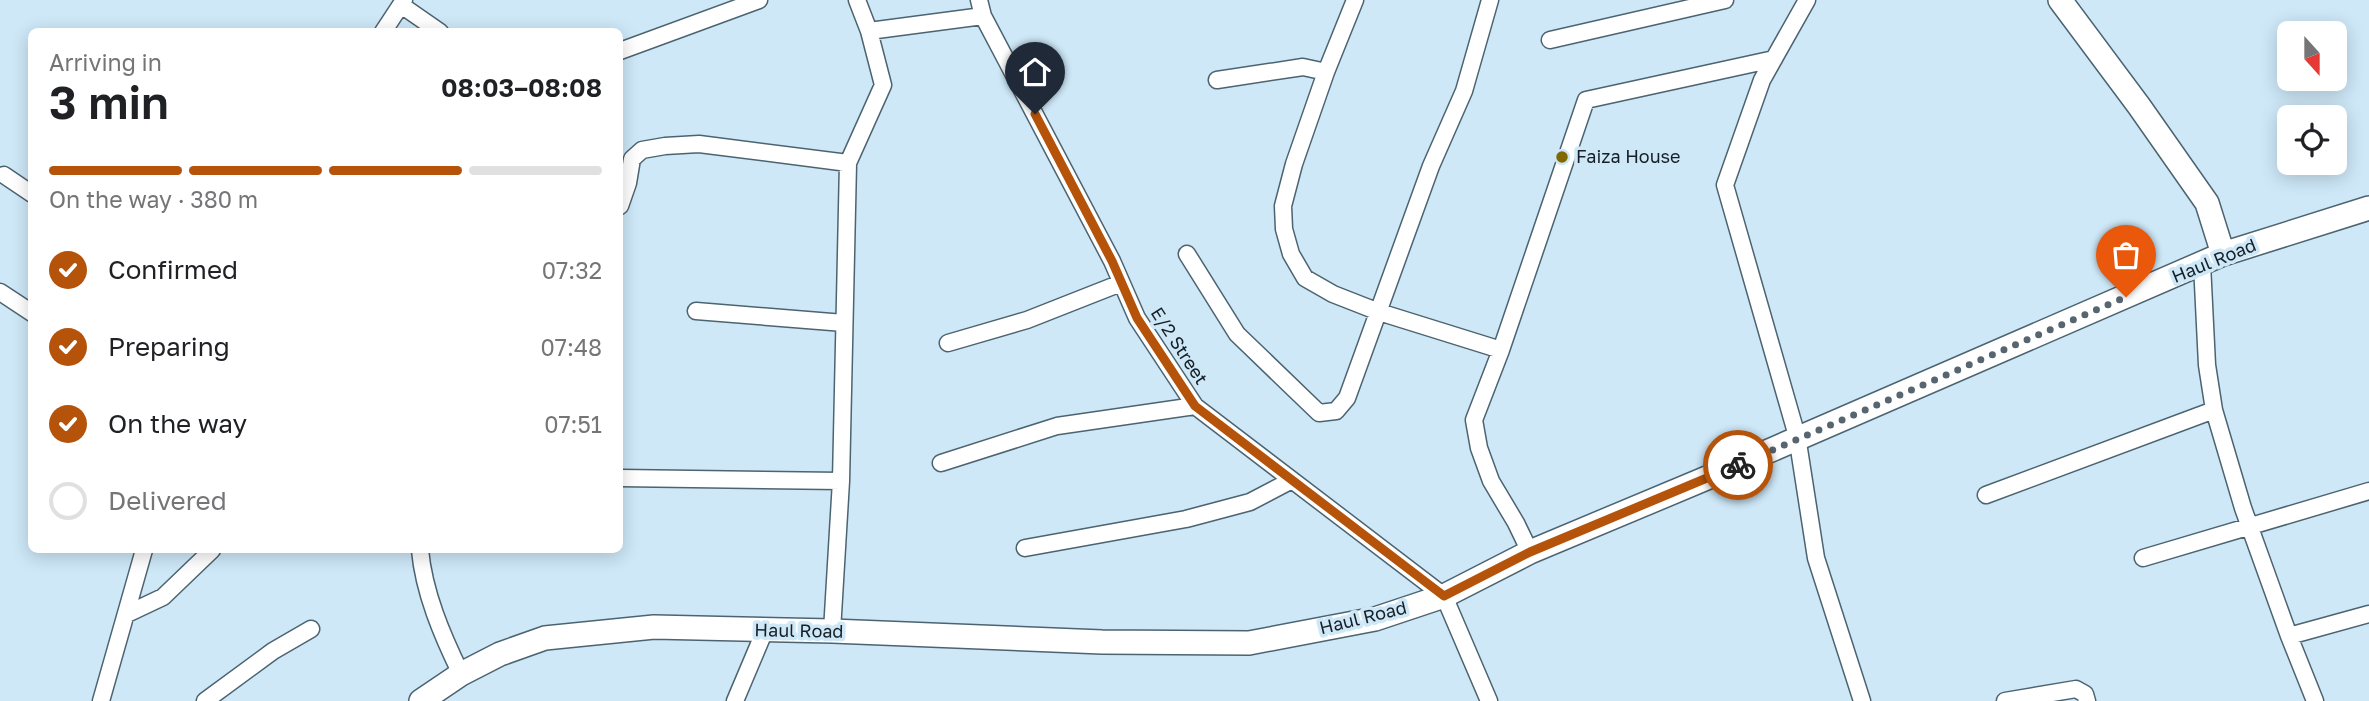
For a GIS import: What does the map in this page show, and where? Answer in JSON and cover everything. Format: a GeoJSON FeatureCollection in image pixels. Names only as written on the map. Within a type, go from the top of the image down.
{"type":"FeatureCollection","features":[{"type":"Feature","properties":{"kind":"main road"},"geometry":{"type":"LineString","coordinates":[[2060,0],[2139,106],[2207,204],[2223,254]]}},
{"type":"Feature","properties":{"kind":"main road","name":"Haul Road"},"geometry":{"type":"LineString","coordinates":[[421,701],[461,674],[500,654],[545,638],[654,627],[1102,642],[1249,643],[1375,619],[1444,596],[1530,552],[2223,254],[2369,208]]}},
{"type":"Feature","properties":{"kind":"street"},"geometry":{"type":"LineString","coordinates":[[623,50],[760,0]]}},
{"type":"Feature","properties":{"kind":"street"},"geometry":{"type":"LineString","coordinates":[[832,631],[841,481],[848,163],[883,85],[869,31],[857,0]]}},
{"type":"Feature","properties":{"kind":"street"},"geometry":{"type":"LineString","coordinates":[[1355,0],[1326,72],[1291,174],[1283,206],[1284,229],[1291,254],[1306,278],[1333,294],[1378,312],[1501,349]]}},
{"type":"Feature","properties":{"kind":"street"},"geometry":{"type":"LineString","coordinates":[[1187,254],[1237,334],[1320,413],[1336,411],[1347,398],[1431,166],[1464,91],[1490,0]]}},
{"type":"Feature","properties":{"kind":"street"},"geometry":{"type":"LineString","coordinates":[[1550,40],[1725,0]]}},
{"type":"Feature","properties":{"kind":"street"},"geometry":{"type":"LineString","coordinates":[[1807,0],[1762,80],[1725,185],[1797,439],[1816,558],[1862,701]]}},
{"type":"Feature","properties":{"kind":"street"},"geometry":{"type":"LineString","coordinates":[[386,28],[402,3],[435,28]]}},
{"type":"Feature","properties":{"kind":"street"},"geometry":{"type":"LineString","coordinates":[[869,31],[981,8]]}},
{"type":"Feature","properties":{"kind":"street","name":"E/2 Street"},"geometry":{"type":"LineString","coordinates":[[981,8],[1112,261],[1137,318],[1195,406],[1444,596],[1489,701]]}},
{"type":"Feature","properties":{"kind":"street"},"geometry":{"type":"LineString","coordinates":[[1530,552],[1491,481],[1479,448],[1474,421],[1586,100],[1774,59]]}},
{"type":"Feature","properties":{"kind":"street"},"geometry":{"type":"LineString","coordinates":[[1217,80],[1303,67],[1326,72]]}},
{"type":"Feature","properties":{"kind":"street"},"geometry":{"type":"LineString","coordinates":[[623,197],[628,183],[626,155],[665,146],[699,144],[848,163]]}},
{"type":"Feature","properties":{"kind":"street"},"geometry":{"type":"LineString","coordinates":[[4,175],[28,191]]}},
{"type":"Feature","properties":{"kind":"street"},"geometry":{"type":"LineString","coordinates":[[2202,264],[2207,366],[2214,410],[2250,527],[2315,701]]}},
{"type":"Feature","properties":{"kind":"street"},"geometry":{"type":"LineString","coordinates":[[948,344],[1027,320],[1121,283]]}},
{"type":"Feature","properties":{"kind":"street"},"geometry":{"type":"LineString","coordinates":[[0,292],[28,310]]}},
{"type":"Feature","properties":{"kind":"street"},"geometry":{"type":"LineString","coordinates":[[696,311],[844,323]]}},
{"type":"Feature","properties":{"kind":"street"},"geometry":{"type":"LineString","coordinates":[[941,463],[1057,425],[1195,406]]}},
{"type":"Feature","properties":{"kind":"street"},"geometry":{"type":"LineString","coordinates":[[1986,495],[2214,410]]}},
{"type":"Feature","properties":{"kind":"street"},"geometry":{"type":"LineString","coordinates":[[623,478],[841,481]]}},
{"type":"Feature","properties":{"kind":"street"},"geometry":{"type":"LineString","coordinates":[[1025,548],[1199,516],[1251,502],[1292,480]]}},
{"type":"Feature","properties":{"kind":"street"},"geometry":{"type":"LineString","coordinates":[[2143,558],[2369,491]]}},
{"type":"Feature","properties":{"kind":"street"},"geometry":{"type":"LineString","coordinates":[[101,701],[143,553]]}},
{"type":"Feature","properties":{"kind":"street"},"geometry":{"type":"LineString","coordinates":[[127,614],[163,597],[209,553]]}},
{"type":"Feature","properties":{"kind":"street"},"geometry":{"type":"LineString","coordinates":[[421,553],[435,614],[443,638],[461,674]]}},
{"type":"Feature","properties":{"kind":"street"},"geometry":{"type":"LineString","coordinates":[[2289,636],[2369,614]]}},
{"type":"Feature","properties":{"kind":"street"},"geometry":{"type":"LineString","coordinates":[[205,701],[273,651],[311,629]]}},
{"type":"Feature","properties":{"kind":"street"},"geometry":{"type":"LineString","coordinates":[[735,701],[765,630]]}},
{"type":"Feature","properties":{"kind":"street"},"geometry":{"type":"LineString","coordinates":[[2005,701],[2076,689],[2085,694],[2087,701]]}},
{"type":"Feature","properties":{"kind":"way so far"},"geometry":{"type":"LineString","coordinates":[[1738,465],[2126,297]]}},
{"type":"Feature","properties":{"kind":"place","name":"Faiza House"},"geometry":{"type":"Point","coordinates":[1562,157]}},
{"type":"Feature","properties":{"kind":"route"},"geometry":{"type":"LineString","coordinates":[[1035,114],[1112,261],[1137,318],[1195,406],[1444,596],[1530,552],[1738,465]]}}]}
